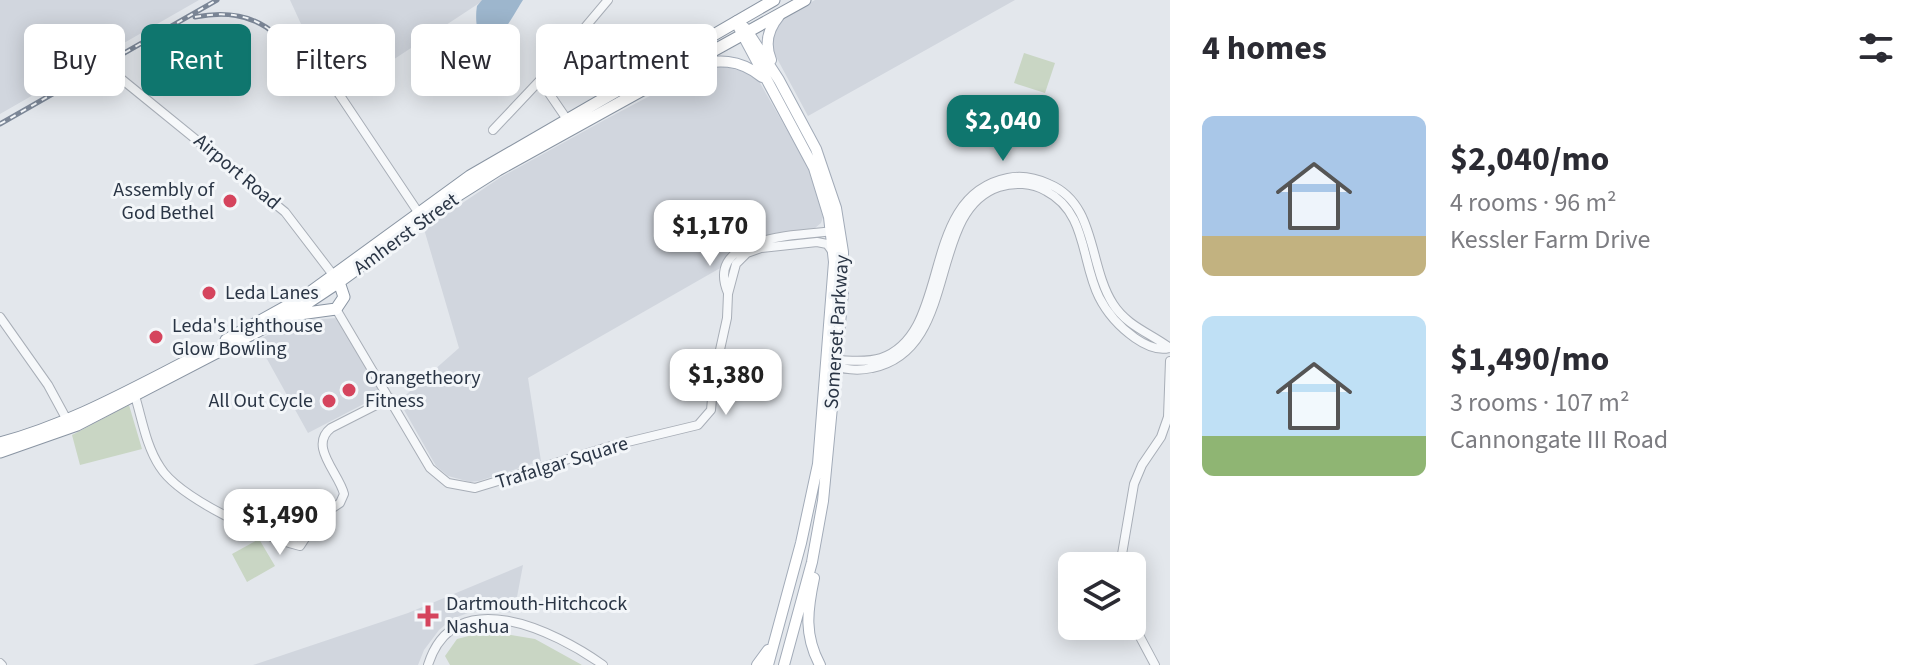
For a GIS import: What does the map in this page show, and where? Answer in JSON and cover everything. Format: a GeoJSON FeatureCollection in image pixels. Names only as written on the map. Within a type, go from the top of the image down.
{"type":"FeatureCollection","features":[{"type":"Feature","properties":{"kind":"highway","name":"Amherst Street"},"geometry":{"type":"LineString","coordinates":[[0,452],[66,430],[289,315],[463,180],[774,0]]}},
{"type":"Feature","properties":{"kind":"highway","name":"Amherst Street"},"geometry":{"type":"LineString","coordinates":[[717,50],[805,0]]}},
{"type":"Feature","properties":{"kind":"highway","name":"Amherst Street"},"geometry":{"type":"LineString","coordinates":[[0,443],[67,420],[260,322],[336,279],[498,170],[633,96]]}},
{"type":"Feature","properties":{"kind":"highway"},"geometry":{"type":"LineString","coordinates":[[289,315],[336,309],[344,297],[336,279]]}},
{"type":"Feature","properties":{"kind":"main road"},"geometry":{"type":"LineString","coordinates":[[774,83],[767,46],[769,30],[780,14]]}},
{"type":"Feature","properties":{"kind":"main road","name":"Somerset Parkway"},"geometry":{"type":"LineString","coordinates":[[737,21],[774,83],[814,168],[836,231],[843,282],[812,494],[768,665]]}},
{"type":"Feature","properties":{"kind":"main road"},"geometry":{"type":"LineString","coordinates":[[717,62],[729,62],[753,70],[774,83]]}},
{"type":"Feature","properties":{"kind":"main road","name":"Somerset Parkway"},"geometry":{"type":"LineString","coordinates":[[784,665],[820,524],[833,362],[836,231]]}},
{"type":"Feature","properties":{"kind":"main road"},"geometry":{"type":"LineString","coordinates":[[820,524],[819,553],[807,620],[810,642],[820,665]]}},
{"type":"Feature","properties":{"kind":"main road"},"geometry":{"type":"LineString","coordinates":[[757,665],[766,655],[777,630]]}},
{"type":"Feature","properties":{"kind":"street"},"geometry":{"type":"LineString","coordinates":[[588,24],[608,0]]}},
{"type":"Feature","properties":{"kind":"street","name":"Airport Road"},"geometry":{"type":"LineString","coordinates":[[125,82],[285,212],[336,279]]}},
{"type":"Feature","properties":{"kind":"street"},"geometry":{"type":"LineString","coordinates":[[493,130],[536,84]]}},
{"type":"Feature","properties":{"kind":"street"},"geometry":{"type":"LineString","coordinates":[[340,96],[418,212]]}},
{"type":"Feature","properties":{"kind":"street"},"geometry":{"type":"LineString","coordinates":[[551,96],[566,118]]}},
{"type":"Feature","properties":{"kind":"street"},"geometry":{"type":"LineString","coordinates":[[833,362],[870,369],[890,363],[911,348],[926,324],[956,236],[969,209],[995,188],[1015,184],[1039,187],[1064,204],[1075,221],[1092,280],[1108,311],[1143,343],[1159,349],[1170,348]]}},
{"type":"Feature","properties":{"kind":"street","name":"Trafalgar Square"},"geometry":{"type":"LineString","coordinates":[[728,294],[724,285],[727,265],[746,245],[836,231]]}},
{"type":"Feature","properties":{"kind":"street","name":"Trafalgar Square"},"geometry":{"type":"LineString","coordinates":[[336,309],[434,472],[448,483],[469,488],[494,484],[611,446],[685,430],[703,421],[711,410],[714,377],[727,318],[728,294],[736,264],[751,251],[817,242],[828,246],[834,254]]}},
{"type":"Feature","properties":{"kind":"street"},"geometry":{"type":"LineString","coordinates":[[0,317],[53,392],[67,420]]}},
{"type":"Feature","properties":{"kind":"street"},"geometry":{"type":"LineString","coordinates":[[1122,552],[1134,484],[1166,424],[1170,361]]}},
{"type":"Feature","properties":{"kind":"street"},"geometry":{"type":"LineString","coordinates":[[135,396],[152,453],[166,475],[223,515],[300,546],[319,517],[340,503],[344,494],[324,454],[323,435],[390,398]]}},
{"type":"Feature","properties":{"kind":"street"},"geometry":{"type":"LineString","coordinates":[[428,665],[436,646],[449,632],[464,622],[480,618],[519,624],[545,633],[603,665]]}},
{"type":"Feature","properties":{"kind":"street"},"geometry":{"type":"LineString","coordinates":[[1142,640],[1155,665]]}},
{"type":"Feature","properties":{"kind":"shaded area"},"geometry":{"type":"Polygon","coordinates":[[[0,0],[199,0],[157,24],[141,24],[141,33],[125,42],[125,24],[24,24],[24,96],[31,96],[0,114],[0,0]]]}},
{"type":"Feature","properties":{"kind":"shaded area"},"geometry":{"type":"Polygon","coordinates":[[[290,0],[484,0],[448,24],[411,24],[411,48],[395,59],[395,24],[301,24],[290,0]]]}},
{"type":"Feature","properties":{"kind":"shaded area"},"geometry":{"type":"Polygon","coordinates":[[[815,0],[1015,0],[808,116],[773,51],[773,40],[777,27],[788,15],[815,0]]]}},
{"type":"Feature","properties":{"kind":"shaded area"},"geometry":{"type":"Polygon","coordinates":[[[717,67],[752,74],[760,83],[808,167],[823,217],[821,223],[815,228],[746,239],[732,249],[722,267],[528,378],[541,461],[479,481],[470,482],[448,476],[436,466],[399,401],[459,348],[424,229],[501,177],[650,96],[717,96],[717,67]]]}},
{"type":"Feature","properties":{"kind":"shaded area"},"geometry":{"type":"Polygon","coordinates":[[[337,318],[383,394],[308,433],[257,341],[293,321],[337,318]]]}},
{"type":"Feature","properties":{"kind":"shaded area","name":"Dartmouth-Hitchcock Nashua"},"geometry":{"type":"Polygon","coordinates":[[[523,565],[514,613],[478,609],[452,619],[424,650],[418,665],[253,665],[408,613],[523,565]]]}},
{"type":"Feature","properties":{"kind":"green space"},"geometry":{"type":"Polygon","coordinates":[[[1024,53],[1055,63],[1045,93],[1014,83],[1024,53]]]}},
{"type":"Feature","properties":{"kind":"green space"},"geometry":{"type":"Polygon","coordinates":[[[129,405],[142,449],[80,465],[72,435],[129,405]]]}},
{"type":"Feature","properties":{"kind":"green space"},"geometry":{"type":"Polygon","coordinates":[[[259,539],[275,566],[247,582],[232,554],[259,539]]]}},
{"type":"Feature","properties":{"kind":"green space"},"geometry":{"type":"Polygon","coordinates":[[[488,631],[535,639],[582,665],[450,665],[445,656],[457,639],[488,631]]]}},
{"type":"Feature","properties":{"kind":"water"},"geometry":{"type":"Polygon","coordinates":[[[482,0],[523,0],[508,24],[477,24],[477,6],[482,0]]]}},
{"type":"Feature","properties":{"kind":"railway"},"geometry":{"type":"LineString","coordinates":[[0,124],[217,0]]}},
{"type":"Feature","properties":{"kind":"railway"},"geometry":{"type":"LineString","coordinates":[[195,17],[236,15],[267,28]]}},
{"type":"Feature","properties":{"kind":"place","name":"Assembly of God Bethel"},"geometry":{"type":"Point","coordinates":[230,201]}},
{"type":"Feature","properties":{"kind":"place","name":"Leda Lanes"},"geometry":{"type":"Point","coordinates":[209,293]}},
{"type":"Feature","properties":{"kind":"place","name":"Leda's Lighthouse Glow Bowling"},"geometry":{"type":"Point","coordinates":[156,337]}},
{"type":"Feature","properties":{"kind":"place","name":"Orangetheory Fitness"},"geometry":{"type":"Point","coordinates":[349,390]}},
{"type":"Feature","properties":{"kind":"place","name":"All Out Cycle"},"geometry":{"type":"Point","coordinates":[329,401]}},
{"type":"Feature","properties":{"kind":"place","name":"Dartmouth-Hitchcock Nashua"},"geometry":{"type":"Point","coordinates":[428,616]}}]}
